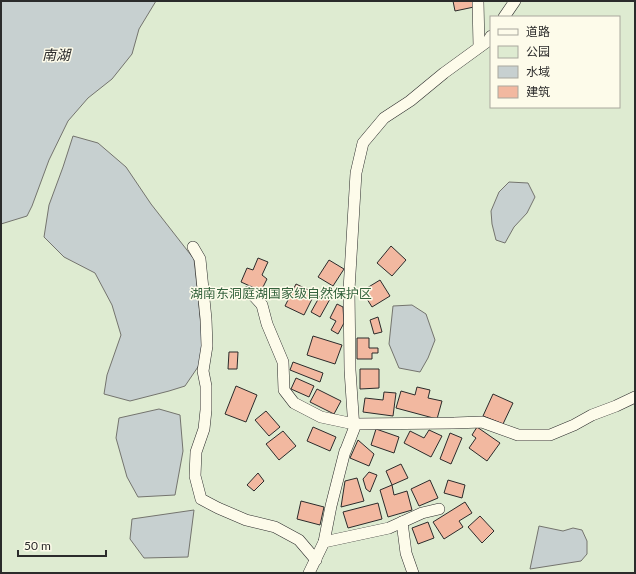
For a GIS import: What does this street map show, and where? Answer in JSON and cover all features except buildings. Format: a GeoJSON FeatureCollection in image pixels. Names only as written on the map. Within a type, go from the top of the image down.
{"type":"FeatureCollection","features":[{"type":"Feature","properties":{"kind":"street"},"geometry":{"type":"LineString","coordinates":[[478,1],[479,47]]}},
{"type":"Feature","properties":{"kind":"street"},"geometry":{"type":"LineString","coordinates":[[505,16],[515,1]]}},
{"type":"Feature","properties":{"kind":"street"},"geometry":{"type":"LineString","coordinates":[[309,573],[324,542],[331,506],[345,451],[354,429],[350,370],[349,290],[356,173],[363,143],[384,118],[410,101],[488,41],[490,38]]}},
{"type":"Feature","properties":{"kind":"street"},"geometry":{"type":"LineString","coordinates":[[193,247],[200,259],[207,346],[203,371],[206,386],[206,410],[204,429],[196,452],[195,476],[201,499],[246,520],[275,527],[298,540],[316,560]]}},
{"type":"Feature","properties":{"kind":"street"},"geometry":{"type":"LineString","coordinates":[[248,292],[253,295],[262,305],[267,324],[283,362],[284,390],[294,403],[322,417],[354,424],[482,422],[518,435],[550,435],[574,425],[592,414],[616,406],[635,397]]}},
{"type":"Feature","properties":{"kind":"street"},"geometry":{"type":"LineString","coordinates":[[324,542],[389,528],[422,513],[439,509]]}},
{"type":"Feature","properties":{"kind":"street"},"geometry":{"type":"LineString","coordinates":[[402,522],[406,553],[413,573]]}},
{"type":"Feature","properties":{"kind":"green space","name":"湖南东洞庭湖国家级自然保护区"},"geometry":{"type":"Polygon","coordinates":[[[1,1],[635,1],[635,573],[1,573],[1,1]]]}},
{"type":"Feature","properties":{"kind":"water","name":"南湖"},"geometry":{"type":"Polygon","coordinates":[[[1,1],[156,1],[139,29],[132,54],[112,79],[88,98],[68,121],[49,160],[27,216],[1,224],[1,1]]]}},
{"type":"Feature","properties":{"kind":"water"},"geometry":{"type":"Polygon","coordinates":[[[73,136],[98,143],[126,167],[151,204],[194,259],[204,358],[185,386],[130,401],[104,394],[107,375],[121,335],[112,305],[95,273],[64,257],[44,237],[49,205],[73,136]]]}},
{"type":"Feature","properties":{"kind":"water"},"geometry":{"type":"Polygon","coordinates":[[[509,182],[528,183],[535,197],[527,213],[514,227],[505,243],[496,240],[492,224],[491,211],[499,192],[509,182]]]}},
{"type":"Feature","properties":{"kind":"water"},"geometry":{"type":"Polygon","coordinates":[[[412,305],[426,314],[435,340],[428,358],[420,372],[399,368],[389,344],[393,306],[412,305]]]}},
{"type":"Feature","properties":{"kind":"water"},"geometry":{"type":"Polygon","coordinates":[[[159,409],[180,415],[183,451],[175,495],[138,497],[127,477],[116,438],[119,418],[159,409]]]}},
{"type":"Feature","properties":{"kind":"water"},"geometry":{"type":"Polygon","coordinates":[[[194,510],[188,557],[144,558],[130,539],[132,519],[194,510]]]}},
{"type":"Feature","properties":{"kind":"water"},"geometry":{"type":"Polygon","coordinates":[[[539,526],[563,531],[573,528],[582,530],[587,541],[587,554],[581,561],[530,569],[539,526]]]}}]}
